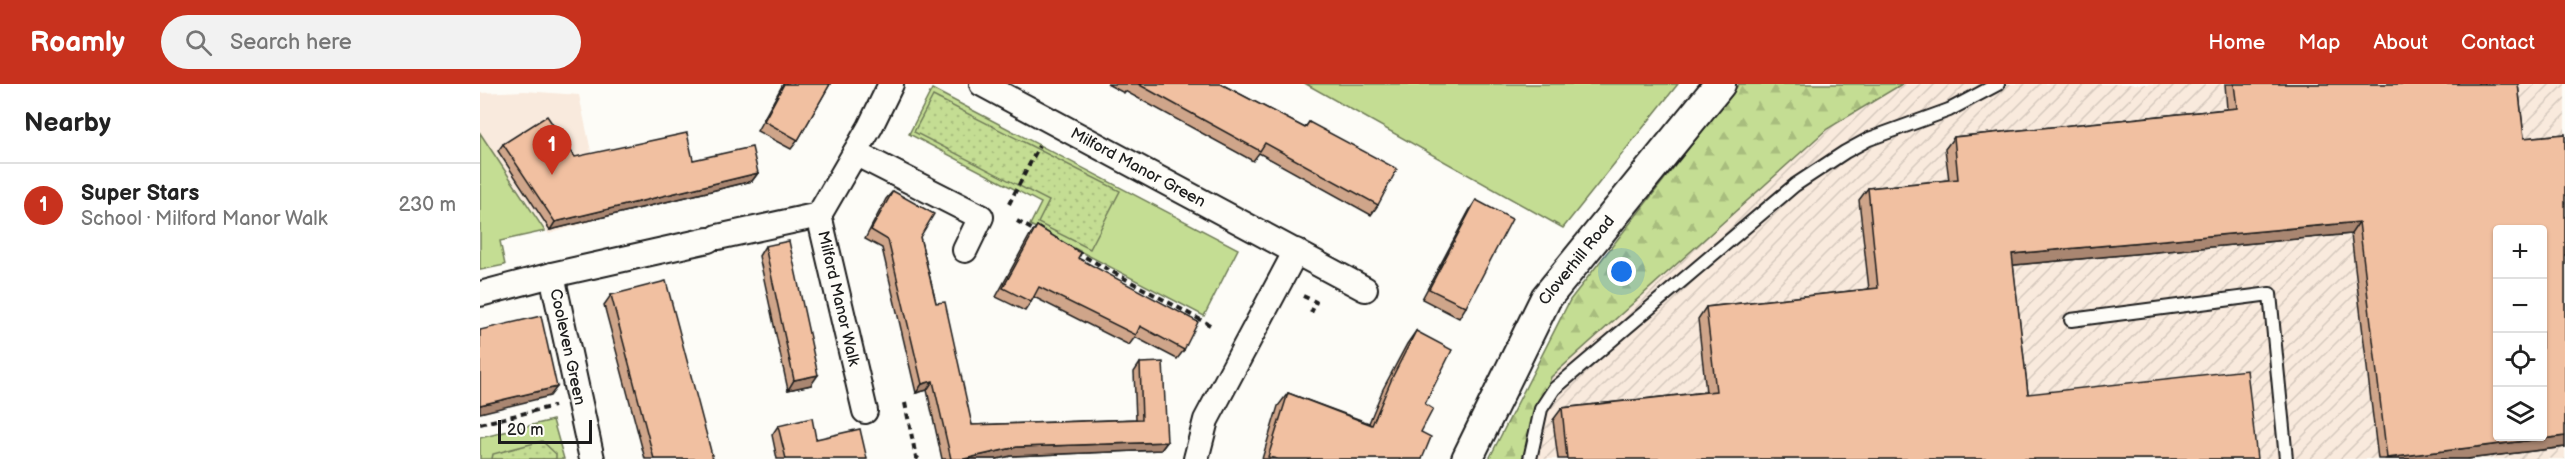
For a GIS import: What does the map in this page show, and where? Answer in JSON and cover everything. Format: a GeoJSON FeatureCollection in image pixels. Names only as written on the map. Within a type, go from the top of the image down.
{"type":"FeatureCollection","features":[{"type":"Feature","properties":{"kind":"street"},"geometry":{"type":"LineString","coordinates":[[819,215],[891,84]]}},
{"type":"Feature","properties":{"kind":"street","name":"Milford Manor Green"},"geometry":{"type":"LineString","coordinates":[[982,84],[1365,289]]}},
{"type":"Feature","properties":{"kind":"street","name":"Cloverhill Road"},"geometry":{"type":"LineString","coordinates":[[1467,459],[1546,298],[1720,84]]}},
{"type":"Feature","properties":{"kind":"street"},"geometry":{"type":"LineString","coordinates":[[855,153],[981,217],[965,250]]}},
{"type":"Feature","properties":{"kind":"street","name":"Milford Manor Walk"},"geometry":{"type":"LineString","coordinates":[[552,275],[819,215],[865,411]]}},
{"type":"Feature","properties":{"kind":"street"},"geometry":{"type":"LineString","coordinates":[[1196,459],[1206,420],[1296,251]]}},
{"type":"Feature","properties":{"kind":"street","name":"Cooleven Green"},"geometry":{"type":"LineString","coordinates":[[480,294],[552,275],[592,459]]}},
{"type":"Feature","properties":{"kind":"lane"},"geometry":{"type":"LineString","coordinates":[[1530,459],[1541,409],[1554,389],[1770,204],[1825,165],[1861,144],[1949,110],[1998,84]]}},
{"type":"Feature","properties":{"kind":"lane"},"geometry":{"type":"LineString","coordinates":[[2071,320],[2270,294],[2286,459]]}},
{"type":"Feature","properties":{"kind":"path"},"geometry":{"type":"LineString","coordinates":[[1009,204],[1042,140]]}},
{"type":"Feature","properties":{"kind":"path"},"geometry":{"type":"LineString","coordinates":[[1017,221],[1047,237]]}},
{"type":"Feature","properties":{"kind":"path"},"geometry":{"type":"LineString","coordinates":[[1068,248],[1210,325]]}},
{"type":"Feature","properties":{"kind":"path"},"geometry":{"type":"LineString","coordinates":[[1297,293],[1316,302],[1311,313]]}},
{"type":"Feature","properties":{"kind":"path"},"geometry":{"type":"LineString","coordinates":[[905,403],[916,457],[919,459]]}},
{"type":"Feature","properties":{"kind":"path"},"geometry":{"type":"LineString","coordinates":[[480,424],[560,405]]}},
{"type":"Feature","properties":{"kind":"shaded area"},"geometry":{"type":"Polygon","coordinates":[[[1902,84],[2565,84],[2565,459],[1522,459],[1551,377],[1827,129],[1902,84]]]}},
{"type":"Feature","properties":{"kind":"shaded area"},"geometry":{"type":"Polygon","coordinates":[[[525,91],[579,95],[605,217],[549,234],[480,133],[480,93],[525,91]]]}},
{"type":"Feature","properties":{"kind":"green space"},"geometry":{"type":"Polygon","coordinates":[[[1306,84],[1678,84],[1563,228],[1306,84]]]}},
{"type":"Feature","properties":{"kind":"green space"},"geometry":{"type":"Polygon","coordinates":[[[1739,84],[1902,84],[1827,129],[1551,377],[1522,459],[1489,459],[1570,300],[1739,84]]]}},
{"type":"Feature","properties":{"kind":"green space"},"geometry":{"type":"Polygon","coordinates":[[[932,89],[1238,249],[1204,316],[1030,225],[1041,203],[909,134],[932,89]]]}},
{"type":"Feature","properties":{"kind":"green space"},"geometry":{"type":"Polygon","coordinates":[[[933,96],[1120,191],[1090,249],[1038,223],[1049,201],[914,132],[933,96]]]}},
{"type":"Feature","properties":{"kind":"green space"},"geometry":{"type":"Polygon","coordinates":[[[480,133],[545,231],[500,241],[505,265],[480,270],[480,133]]]}},
{"type":"Feature","properties":{"kind":"green space"},"geometry":{"type":"Polygon","coordinates":[[[553,420],[564,459],[480,459],[480,438],[553,420]]]}},
{"type":"Feature","properties":{"kind":"green space"},"geometry":{"type":"Polygon","coordinates":[[[542,441],[556,454],[556,459],[492,459],[493,454],[542,441]]]}},
{"type":"Feature","properties":{"kind":"building"},"geometry":{"type":"Polygon","coordinates":[[[784,84],[830,84],[798,140],[764,121],[784,84]]]}},
{"type":"Feature","properties":{"kind":"building"},"geometry":{"type":"Polygon","coordinates":[[[1138,84],[1221,84],[1305,128],[1309,122],[1397,169],[1378,205],[1265,143],[1260,151],[1138,84]]]}},
{"type":"Feature","properties":{"kind":"building"},"geometry":{"type":"Polygon","coordinates":[[[2234,84],[2518,84],[2524,138],[2565,134],[2565,436],[2547,438],[2547,225],[2493,225],[2493,441],[2525,441],[2387,458],[2359,222],[2012,254],[2028,394],[2247,370],[2257,459],[1567,459],[1562,408],[1716,391],[1706,307],[1878,288],[1868,188],[1958,179],[1954,137],[2237,108],[2234,84]]]}},
{"type":"Feature","properties":{"kind":"building"},"geometry":{"type":"Polygon","coordinates":[[[547,116],[575,157],[687,133],[693,160],[752,147],[758,173],[555,222],[503,144],[547,116]]]}},
{"type":"Feature","properties":{"kind":"building"},"geometry":{"type":"Polygon","coordinates":[[[893,191],[934,214],[920,237],[936,303],[945,302],[972,425],[1142,419],[1140,363],[1163,362],[1167,442],[1017,447],[964,459],[951,459],[933,381],[922,384],[888,240],[871,230],[893,191]]]}},
{"type":"Feature","properties":{"kind":"building"},"geometry":{"type":"Polygon","coordinates":[[[1476,200],[1512,219],[1466,307],[1429,289],[1476,200]]]}},
{"type":"Feature","properties":{"kind":"building"},"geometry":{"type":"Polygon","coordinates":[[[1037,226],[1081,253],[1078,258],[1198,322],[1184,350],[1140,326],[1136,335],[1039,287],[1031,302],[1003,288],[1037,226]]]}},
{"type":"Feature","properties":{"kind":"building"},"geometry":{"type":"Polygon","coordinates":[[[789,241],[818,375],[794,380],[765,246],[789,241]]]}},
{"type":"Feature","properties":{"kind":"building"},"geometry":{"type":"Polygon","coordinates":[[[666,281],[713,459],[654,459],[611,295],[666,281]]]}},
{"type":"Feature","properties":{"kind":"building"},"geometry":{"type":"Polygon","coordinates":[[[541,316],[557,387],[480,405],[480,330],[541,316]]]}},
{"type":"Feature","properties":{"kind":"building"},"geometry":{"type":"Polygon","coordinates":[[[1416,331],[1452,350],[1425,404],[1433,409],[1421,432],[1431,437],[1422,459],[1278,459],[1268,457],[1288,393],[1372,425],[1416,331]]]}},
{"type":"Feature","properties":{"kind":"building"},"geometry":{"type":"Polygon","coordinates":[[[812,418],[816,439],[860,429],[867,459],[786,459],[778,426],[812,418]]]}},
{"type":"Feature","properties":{"kind":"place","name":"Super Stars"},"geometry":{"type":"Point","coordinates":[552,175]}}]}
